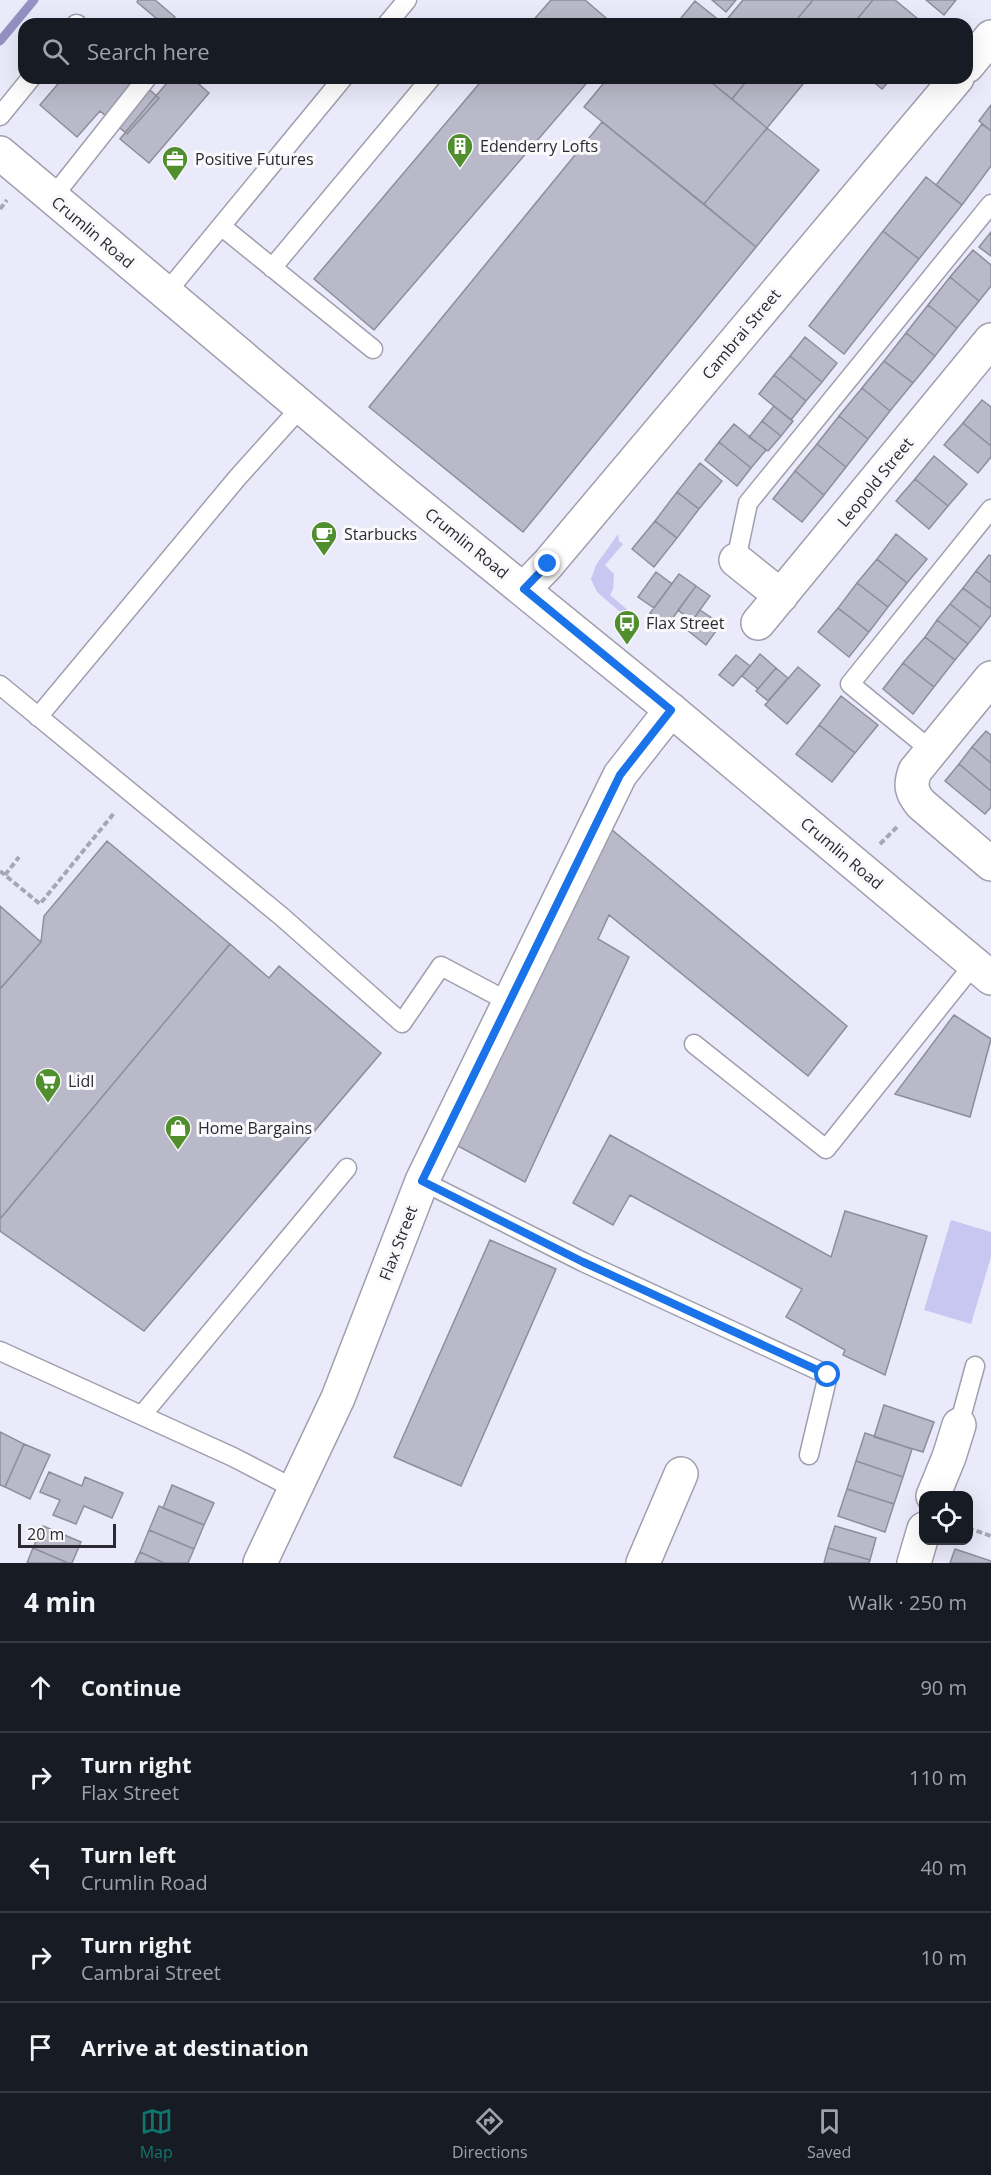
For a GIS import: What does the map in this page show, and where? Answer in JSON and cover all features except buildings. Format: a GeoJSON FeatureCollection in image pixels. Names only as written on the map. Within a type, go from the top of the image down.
{"type":"FeatureCollection","features":[{"type":"Feature","properties":{"kind":"street"},"geometry":{"type":"LineString","coordinates":[[973,59],[991,38]]}},
{"type":"Feature","properties":{"kind":"street","name":"Cambrai Street"},"geometry":{"type":"LineString","coordinates":[[524,589],[556,555],[952,84]]}},
{"type":"Feature","properties":{"kind":"street","name":"Crumlin Road"},"geometry":{"type":"LineString","coordinates":[[0,153],[387,479],[671,710],[983,971]]}},
{"type":"Feature","properties":{"kind":"street","name":"Leopold Street"},"geometry":{"type":"LineString","coordinates":[[758,623],[991,340]]}},
{"type":"Feature","properties":{"kind":"street"},"geometry":{"type":"LineString","coordinates":[[736,560],[781,596]]}},
{"type":"Feature","properties":{"kind":"street"},"geometry":{"type":"LineString","coordinates":[[988,854],[921,804],[913,795],[911,782],[915,771],[991,678]]}},
{"type":"Feature","properties":{"kind":"street","name":"Flax Street"},"geometry":{"type":"LineString","coordinates":[[260,1563],[338,1398],[422,1181],[620,775],[671,710]]}},
{"type":"Feature","properties":{"kind":"street"},"geometry":{"type":"LineString","coordinates":[[935,1491],[949,1457],[958,1425]]}},
{"type":"Feature","properties":{"kind":"street"},"geometry":{"type":"LineString","coordinates":[[643,1563],[681,1474]]}},
{"type":"Feature","properties":{"kind":"street"},"geometry":{"type":"LineString","coordinates":[[914,1563],[919,1545]]}},
{"type":"Feature","properties":{"kind":"lane"},"geometry":{"type":"LineString","coordinates":[[392,18],[407,0]]}},
{"type":"Feature","properties":{"kind":"lane"},"geometry":{"type":"LineString","coordinates":[[0,116],[26,84]]}},
{"type":"Feature","properties":{"kind":"lane"},"geometry":{"type":"LineString","coordinates":[[52,198],[142,84]]}},
{"type":"Feature","properties":{"kind":"lane"},"geometry":{"type":"LineString","coordinates":[[166,292],[338,84]]}},
{"type":"Feature","properties":{"kind":"lane"},"geometry":{"type":"LineString","coordinates":[[272,268],[426,84]]}},
{"type":"Feature","properties":{"kind":"lane"},"geometry":{"type":"LineString","coordinates":[[736,560],[748,502],[991,204]]}},
{"type":"Feature","properties":{"kind":"lane"},"geometry":{"type":"LineString","coordinates":[[221,226],[373,350]]}},
{"type":"Feature","properties":{"kind":"lane"},"geometry":{"type":"LineString","coordinates":[[38,717],[238,477],[301,407]]}},
{"type":"Feature","properties":{"kind":"lane"},"geometry":{"type":"LineString","coordinates":[[927,756],[850,684],[991,509]]}},
{"type":"Feature","properties":{"kind":"lane"},"geometry":{"type":"LineString","coordinates":[[0,685],[281,916],[402,1023],[441,966],[509,1002]]}},
{"type":"Feature","properties":{"kind":"lane"},"geometry":{"type":"LineString","coordinates":[[694,1044],[826,1149],[983,971]]}},
{"type":"Feature","properties":{"kind":"lane"},"geometry":{"type":"LineString","coordinates":[[142,1415],[347,1168]]}},
{"type":"Feature","properties":{"kind":"lane"},"geometry":{"type":"LineString","coordinates":[[422,1181],[583,1262],[828,1375],[809,1455]]}},
{"type":"Feature","properties":{"kind":"lane"},"geometry":{"type":"LineString","coordinates":[[0,1351],[233,1457],[295,1489]]}},
{"type":"Feature","properties":{"kind":"lane"},"geometry":{"type":"LineString","coordinates":[[958,1425],[975,1366]]}},
{"type":"Feature","properties":{"kind":"path"},"geometry":{"type":"LineString","coordinates":[[0,871],[40,904],[131,793]]}},
{"type":"Feature","properties":{"kind":"path"},"geometry":{"type":"LineString","coordinates":[[880,844],[902,822]]}},
{"type":"Feature","properties":{"kind":"path"},"geometry":{"type":"LineString","coordinates":[[5,875],[19,857]]}},
{"type":"Feature","properties":{"kind":"path"},"geometry":{"type":"LineString","coordinates":[[973,1529],[991,1536]]}},
{"type":"Feature","properties":{"kind":"shaded area"},"geometry":{"type":"Polygon","coordinates":[[[618,534],[619,541],[623,544],[605,565],[614,574],[613,589],[610,595],[629,611],[626,617],[597,592],[591,579],[596,565],[618,534]]]}},
{"type":"Feature","properties":{"kind":"shaded area"},"geometry":{"type":"Polygon","coordinates":[[[951,1220],[991,1232],[991,1257],[971,1324],[924,1310],[951,1220]]]}},
{"type":"Feature","properties":{"kind":"waterway"},"geometry":{"type":"LineString","coordinates":[[19,18],[34,0]]}},
{"type":"Feature","properties":{"kind":"waterway"},"geometry":{"type":"LineString","coordinates":[[0,41],[18,19]]}},
{"type":"Feature","properties":{"kind":"place","name":"Edenderry Lofts"},"geometry":{"type":"Point","coordinates":[460,169]}},
{"type":"Feature","properties":{"kind":"place","name":"Positive Futures"},"geometry":{"type":"Point","coordinates":[175,182]}},
{"type":"Feature","properties":{"kind":"place","name":"Starbucks"},"geometry":{"type":"Point","coordinates":[324,557]}},
{"type":"Feature","properties":{"kind":"place","name":"Flax Street"},"geometry":{"type":"Point","coordinates":[627,646]}},
{"type":"Feature","properties":{"kind":"place","name":"Lidl"},"geometry":{"type":"Point","coordinates":[48,1104]}},
{"type":"Feature","properties":{"kind":"place","name":"Home Bargains"},"geometry":{"type":"Point","coordinates":[178,1151]}},
{"type":"Feature","properties":{"kind":"route"},"geometry":{"type":"LineString","coordinates":[[548,564],[524,589],[671,710],[620,775],[422,1181],[583,1262],[828,1375]]}}]}
